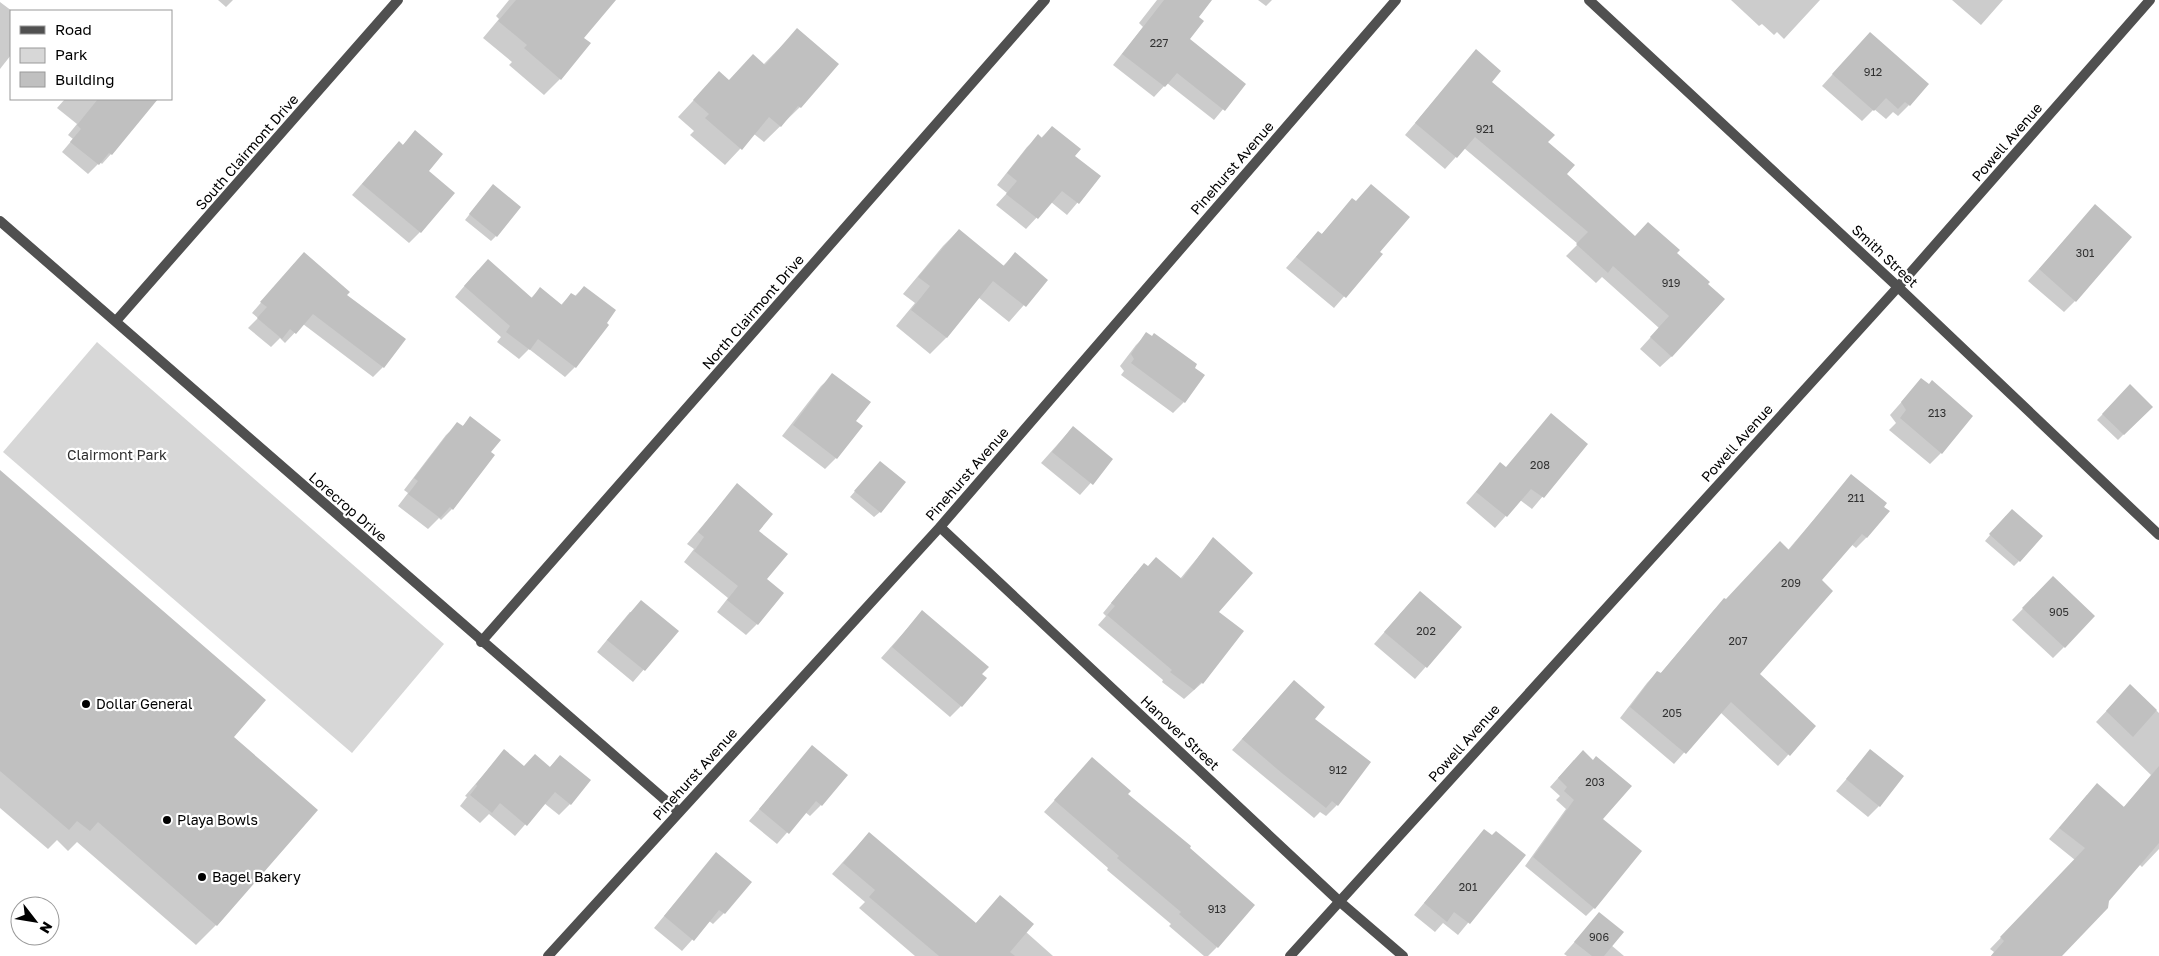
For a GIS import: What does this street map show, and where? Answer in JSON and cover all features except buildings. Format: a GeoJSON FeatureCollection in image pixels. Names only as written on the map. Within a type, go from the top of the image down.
{"type":"FeatureCollection","features":[{"type":"Feature","properties":{"kind":"street","name":"South Clairmont Drive"},"geometry":{"type":"LineString","coordinates":[[116,322],[398,0]]}},
{"type":"Feature","properties":{"kind":"street","name":"North Clairmont Drive"},"geometry":{"type":"LineString","coordinates":[[481,642],[1045,0]]}},
{"type":"Feature","properties":{"kind":"street","name":"Pinehurst Avenue"},"geometry":{"type":"LineString","coordinates":[[548,956],[940,527],[1396,0]]}},
{"type":"Feature","properties":{"kind":"street","name":"Smith Street"},"geometry":{"type":"LineString","coordinates":[[1589,0],[1898,286],[2159,535]]}},
{"type":"Feature","properties":{"kind":"street","name":"Powell Avenue"},"geometry":{"type":"LineString","coordinates":[[1290,956],[1898,286],[2150,0]]}},
{"type":"Feature","properties":{"kind":"street","name":"Lorecrop Drive"},"geometry":{"type":"LineString","coordinates":[[0,221],[481,642],[679,812]]}},
{"type":"Feature","properties":{"kind":"street","name":"Hanover Street"},"geometry":{"type":"LineString","coordinates":[[940,527],[1339,900],[1403,956]]}},
{"type":"Feature","properties":{"kind":"green space","name":"Clairmont Park"},"geometry":{"type":"Polygon","coordinates":[[[97,342],[444,644],[352,753],[3,452],[97,342]]]}},
{"type":"Feature","properties":{"kind":"place","name":"Dollar General"},"geometry":{"type":"Point","coordinates":[86,704]}},
{"type":"Feature","properties":{"kind":"place","name":"Playa Bowls"},"geometry":{"type":"Point","coordinates":[167,820]}},
{"type":"Feature","properties":{"kind":"place","name":"Bagel Bakery"},"geometry":{"type":"Point","coordinates":[202,877]}}]}
